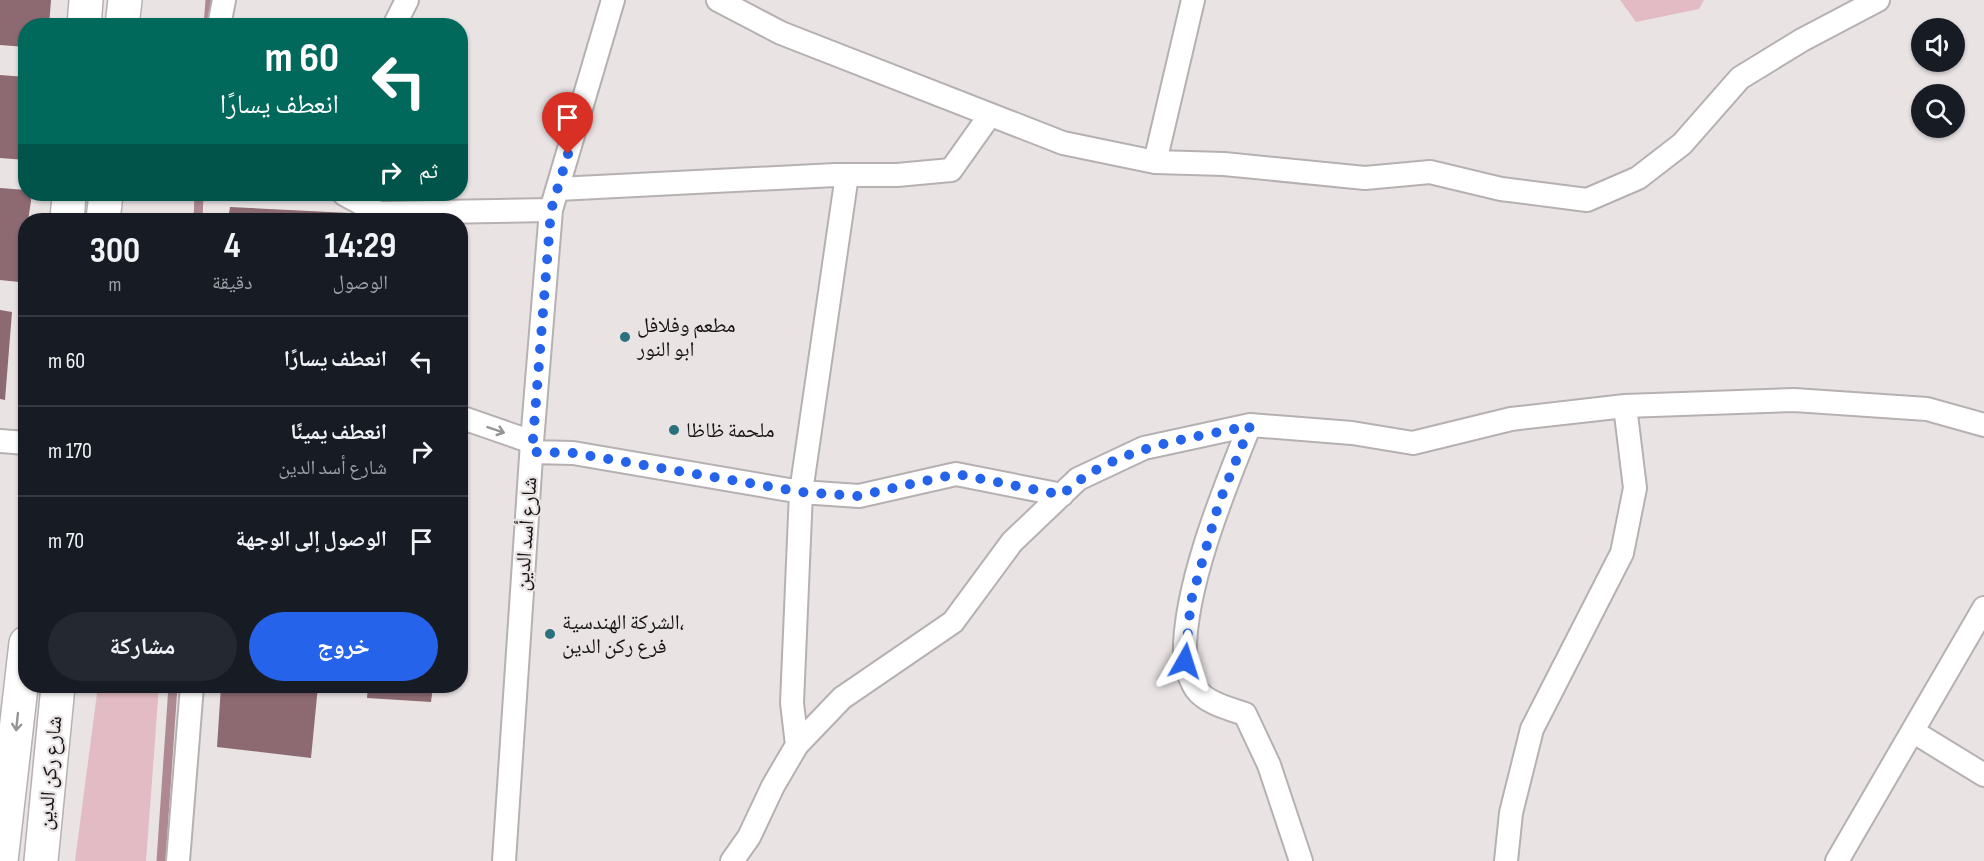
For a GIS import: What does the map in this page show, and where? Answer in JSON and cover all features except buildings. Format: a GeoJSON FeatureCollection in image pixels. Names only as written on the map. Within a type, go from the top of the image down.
{"type":"FeatureCollection","features":[{"type":"Feature","properties":{"kind":"main road"},"geometry":{"type":"LineString","coordinates":[[85,18],[86,0]]}},
{"type":"Feature","properties":{"kind":"main road"},"geometry":{"type":"LineString","coordinates":[[123,18],[125,0]]}},
{"type":"Feature","properties":{"kind":"main road","name":"شارع ركن الدين"},"geometry":{"type":"LineString","coordinates":[[1,861],[20,693]]}},
{"type":"Feature","properties":{"kind":"main road","name":"شارع ركن الدين"},"geometry":{"type":"LineString","coordinates":[[42,861],[57,693]]}},
{"type":"Feature","properties":{"kind":"street"},"geometry":{"type":"LineString","coordinates":[[221,18],[224,0]]}},
{"type":"Feature","properties":{"kind":"street"},"geometry":{"type":"LineString","coordinates":[[398,18],[407,0]]}},
{"type":"Feature","properties":{"kind":"street","name":"شارع أسد الدين"},"geometry":{"type":"LineString","coordinates":[[504,861],[532,447],[555,199],[613,0]]}},
{"type":"Feature","properties":{"kind":"street"},"geometry":{"type":"LineString","coordinates":[[718,0],[781,33],[1063,143],[1155,162],[1224,164],[1365,178],[1430,172],[1501,189],[1587,200],[1638,178],[1682,144],[1740,78],[1803,40],[1878,0]]}},
{"type":"Feature","properties":{"kind":"street"},"geometry":{"type":"LineString","coordinates":[[1155,162],[1193,0]]}},
{"type":"Feature","properties":{"kind":"street"},"geometry":{"type":"LineString","coordinates":[[417,213],[555,199],[847,175],[897,175],[951,170],[990,115]]}},
{"type":"Feature","properties":{"kind":"street"},"geometry":{"type":"LineString","coordinates":[[797,745],[792,703],[801,492],[847,175]]}},
{"type":"Feature","properties":{"kind":"street"},"geometry":{"type":"LineString","coordinates":[[354,201],[372,213]]}},
{"type":"Feature","properties":{"kind":"street"},"geometry":{"type":"LineString","coordinates":[[732,861],[749,837],[773,786],[797,745],[842,698],[953,622],[1012,542],[1078,479],[1144,448],[1250,426],[1352,433],[1413,442],[1511,419],[1625,406],[1794,400],[1927,409],[1984,425]]}},
{"type":"Feature","properties":{"kind":"street"},"geometry":{"type":"LineString","coordinates":[[1506,861],[1511,813],[1532,729],[1622,553],[1635,488],[1625,406]]}},
{"type":"Feature","properties":{"kind":"street"},"geometry":{"type":"LineString","coordinates":[[468,420],[532,447],[801,492],[858,496],[956,474],[1062,495]]}},
{"type":"Feature","properties":{"kind":"street"},"geometry":{"type":"LineString","coordinates":[[1250,426],[1219,503],[1191,601],[1185,661],[1197,690],[1218,705],[1245,714],[1269,765],[1301,861]]}},
{"type":"Feature","properties":{"kind":"street"},"geometry":{"type":"LineString","coordinates":[[0,441],[18,443]]}},
{"type":"Feature","properties":{"kind":"street"},"geometry":{"type":"LineString","coordinates":[[1837,861],[1914,732],[1976,638],[1984,608]]}},
{"type":"Feature","properties":{"kind":"street"},"geometry":{"type":"LineString","coordinates":[[178,861],[191,693]]}},
{"type":"Feature","properties":{"kind":"street"},"geometry":{"type":"LineString","coordinates":[[1914,732],[1984,775]]}},
{"type":"Feature","properties":{"kind":"shaded area"},"geometry":{"type":"Polygon","coordinates":[[[1620,0],[1704,0],[1699,9],[1636,22],[1620,0]]]}},
{"type":"Feature","properties":{"kind":"shaded area"},"geometry":{"type":"Polygon","coordinates":[[[97,693],[158,693],[146,861],[75,861],[97,693]]]}},
{"type":"Feature","properties":{"kind":"waterway"},"geometry":{"type":"LineString","coordinates":[[209,18],[210,0]]}},
{"type":"Feature","properties":{"kind":"waterway"},"geometry":{"type":"LineString","coordinates":[[198,213],[199,201]]}},
{"type":"Feature","properties":{"kind":"waterway"},"geometry":{"type":"LineString","coordinates":[[161,861],[173,693]]}},
{"type":"Feature","properties":{"kind":"place","name":"مطعم وفلافل ابو النور"},"geometry":{"type":"Point","coordinates":[625,337]}},
{"type":"Feature","properties":{"kind":"place","name":"ملحمة ظاظا"},"geometry":{"type":"Point","coordinates":[674,430]}},
{"type":"Feature","properties":{"kind":"place","name":"الشركة الهندسية، فرع ركن الدين"},"geometry":{"type":"Point","coordinates":[550,634]}},
{"type":"Feature","properties":{"kind":"route"},"geometry":{"type":"LineString","coordinates":[[568,154],[551,210],[532,452],[573,453],[801,492],[858,496],[956,474],[1062,495],[1078,479],[1144,448],[1250,426],[1219,503],[1191,601],[1185,661]]}}]}
